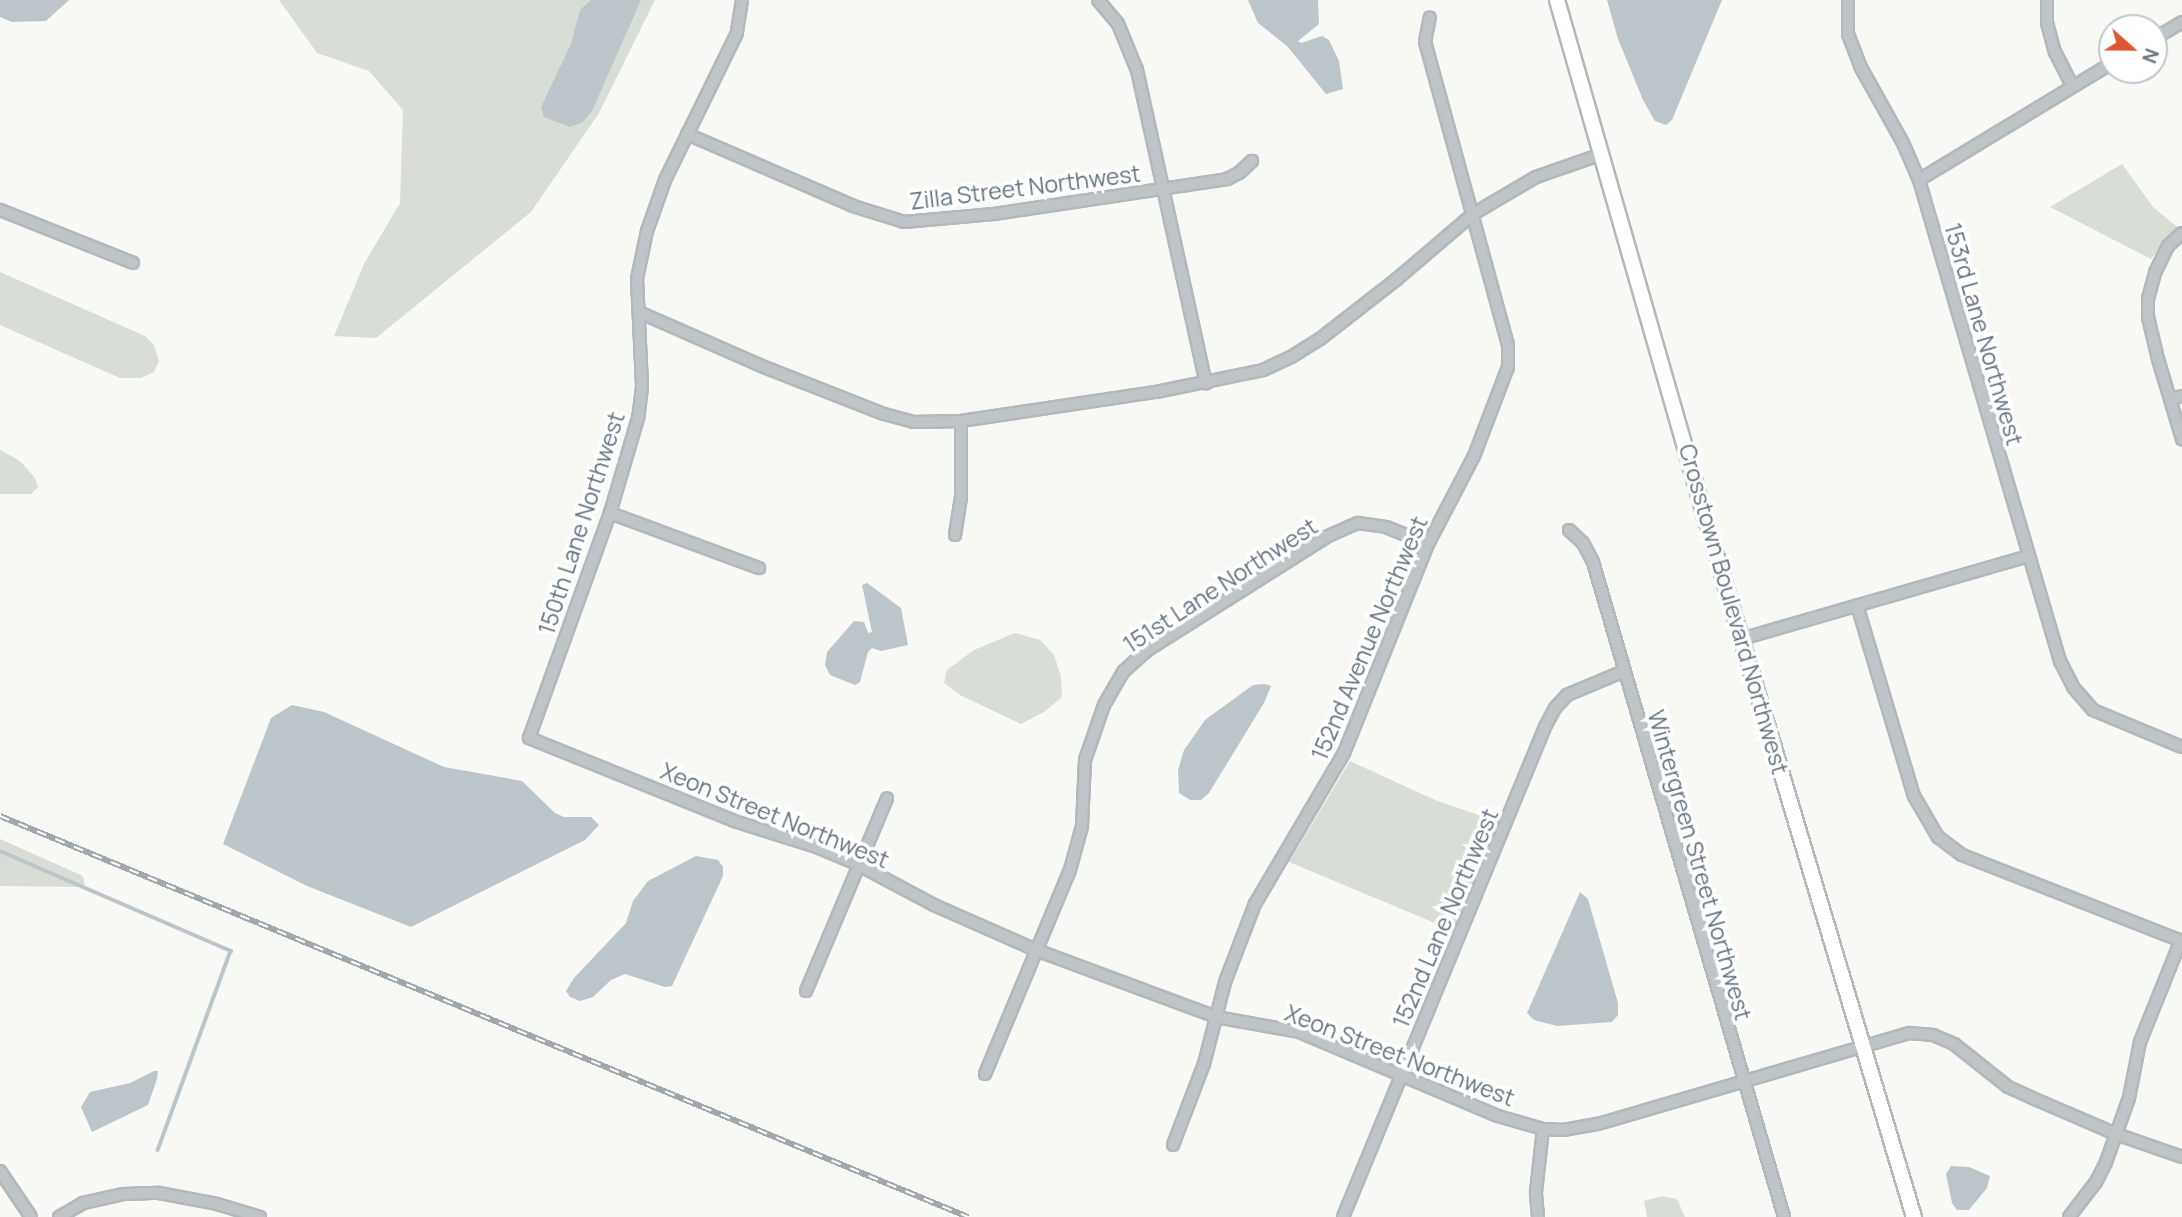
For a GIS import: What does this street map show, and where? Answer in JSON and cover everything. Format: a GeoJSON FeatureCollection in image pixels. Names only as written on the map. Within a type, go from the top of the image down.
{"type":"FeatureCollection","features":[{"type":"Feature","properties":{"kind":"street","name":"150th Lane Northwest"},"geometry":{"type":"LineString","coordinates":[[529,738],[610,513],[638,418],[642,387],[637,279],[647,231],[665,180],[737,33],[743,0]]}},
{"type":"Feature","properties":{"kind":"street"},"geometry":{"type":"LineString","coordinates":[[1098,0],[1118,24],[1137,70],[1206,383]]}},
{"type":"Feature","properties":{"kind":"street","name":"Crosstown Boulevard Northwest"},"geometry":{"type":"LineString","coordinates":[[1557,0],[1741,639],[1914,1217]]}},
{"type":"Feature","properties":{"kind":"street","name":"153rd Lane Northwest"},"geometry":{"type":"LineString","coordinates":[[1848,0],[1848,34],[1860,66],[1903,143],[1919,180],[2060,661],[2073,687],[2093,710],[2126,726],[2182,747]]}},
{"type":"Feature","properties":{"kind":"street"},"geometry":{"type":"LineString","coordinates":[[2047,0],[2047,23],[2055,52],[2072,86]]}},
{"type":"Feature","properties":{"kind":"street"},"geometry":{"type":"LineString","coordinates":[[1430,17],[1424,42],[1474,214]]}},
{"type":"Feature","properties":{"kind":"street"},"geometry":{"type":"LineString","coordinates":[[1919,180],[2098,71]]}},
{"type":"Feature","properties":{"kind":"street","name":"Zilla Street Northwest"},"geometry":{"type":"LineString","coordinates":[[687,135],[853,206],[904,222],[994,214],[1227,178],[1239,173],[1252,161]]}},
{"type":"Feature","properties":{"kind":"street"},"geometry":{"type":"LineString","coordinates":[[640,313],[884,414],[913,422],[961,421],[1206,383],[1263,370],[1320,339],[1474,214],[1536,177],[1602,154]]}},
{"type":"Feature","properties":{"kind":"street"},"geometry":{"type":"LineString","coordinates":[[0,210],[133,263]]}},
{"type":"Feature","properties":{"kind":"street","name":"152nd Avenue Northwest"},"geometry":{"type":"LineString","coordinates":[[1173,1145],[1204,1064],[1216,1017],[1255,904],[1344,753],[1428,544],[1474,456],[1508,367],[1508,345],[1474,214]]}},
{"type":"Feature","properties":{"kind":"street"},"geometry":{"type":"LineString","coordinates":[[2182,233],[2164,255],[2155,273],[2148,299],[2148,317],[2155,349],[2182,439]]}},
{"type":"Feature","properties":{"kind":"street"},"geometry":{"type":"LineString","coordinates":[[2171,399],[2182,396]]}},
{"type":"Feature","properties":{"kind":"street"},"geometry":{"type":"LineString","coordinates":[[954,535],[961,496],[961,421]]}},
{"type":"Feature","properties":{"kind":"street"},"geometry":{"type":"LineString","coordinates":[[610,513],[759,568]]}},
{"type":"Feature","properties":{"kind":"street","name":"151st Lane Northwest"},"geometry":{"type":"LineString","coordinates":[[985,1074],[1079,843],[1085,760],[1112,688],[1124,671],[1146,651],[1326,537],[1358,523],[1386,527],[1428,544]]}},
{"type":"Feature","properties":{"kind":"street","name":"Wintergreen Street Northwest"},"geometry":{"type":"LineString","coordinates":[[1569,530],[1583,543],[1593,562],[1742,1084],[1784,1217]]}},
{"type":"Feature","properties":{"kind":"street"},"geometry":{"type":"LineString","coordinates":[[1741,639],[2028,556]]}},
{"type":"Feature","properties":{"kind":"street"},"geometry":{"type":"LineString","coordinates":[[1857,606],[1914,796],[1938,836],[1962,855],[2181,940],[2140,1042],[2129,1098],[2116,1134],[2096,1182],[2069,1217]]}},
{"type":"Feature","properties":{"kind":"street","name":"152nd Lane Northwest"},"geometry":{"type":"LineString","coordinates":[[1343,1217],[1555,708],[1567,695],[1624,671]]}},
{"type":"Feature","properties":{"kind":"street","name":"Xeon Street Northwest"},"geometry":{"type":"LineString","coordinates":[[529,738],[734,821],[814,846],[857,864],[934,905],[1036,950],[1216,1017],[1299,1032],[1498,1116],[1543,1129],[1583,1128],[1742,1084],[1910,1032],[1933,1035],[1962,1049],[2008,1087],[2116,1134],[2182,1157]]}},
{"type":"Feature","properties":{"kind":"street"},"geometry":{"type":"LineString","coordinates":[[806,991],[857,864],[887,798]]}},
{"type":"Feature","properties":{"kind":"street"},"geometry":{"type":"LineString","coordinates":[[1538,1217],[1536,1192],[1543,1129]]}},
{"type":"Feature","properties":{"kind":"street"},"geometry":{"type":"LineString","coordinates":[[0,1171],[31,1217]]}},
{"type":"Feature","properties":{"kind":"street"},"geometry":{"type":"LineString","coordinates":[[59,1217],[83,1203],[124,1194],[159,1193],[260,1217]]}},
{"type":"Feature","properties":{"kind":"shaded area"},"geometry":{"type":"Polygon","coordinates":[[[0,0],[69,0],[46,21],[12,22],[0,17],[0,0]]]}},
{"type":"Feature","properties":{"kind":"shaded area"},"geometry":{"type":"Polygon","coordinates":[[[279,0],[655,0],[599,113],[531,212],[376,338],[334,336],[364,264],[400,203],[403,110],[369,71],[317,53],[279,0]]]}},
{"type":"Feature","properties":{"kind":"shaded area"},"geometry":{"type":"Polygon","coordinates":[[[591,0],[641,0],[592,111],[582,123],[570,127],[544,117],[541,107],[571,44],[580,10],[591,0]]]}},
{"type":"Feature","properties":{"kind":"shaded area"},"geometry":{"type":"Polygon","coordinates":[[[1248,0],[1318,0],[1319,24],[1298,41],[1301,43],[1322,36],[1329,40],[1339,61],[1343,89],[1326,94],[1287,46],[1258,23],[1248,0]]]}},
{"type":"Feature","properties":{"kind":"shaded area"},"geometry":{"type":"Polygon","coordinates":[[[1607,0],[1722,0],[1672,120],[1666,125],[1655,121],[1643,100],[1618,39],[1607,0]]]}},
{"type":"Feature","properties":{"kind":"shaded area"},"geometry":{"type":"Polygon","coordinates":[[[2122,164],[2153,207],[2177,227],[2151,259],[2050,207],[2122,164]]]}},
{"type":"Feature","properties":{"kind":"shaded area"},"geometry":{"type":"Polygon","coordinates":[[[0,272],[145,336],[154,345],[159,361],[154,372],[141,378],[120,378],[0,325],[0,272]]]}},
{"type":"Feature","properties":{"kind":"shaded area"},"geometry":{"type":"Polygon","coordinates":[[[0,450],[20,461],[35,478],[38,487],[31,494],[0,494],[0,450]]]}},
{"type":"Feature","properties":{"kind":"shaded area"},"geometry":{"type":"Polygon","coordinates":[[[867,583],[901,608],[908,645],[881,651],[872,648],[868,652],[860,682],[855,685],[830,675],[825,665],[827,652],[854,621],[864,622],[868,633],[872,632],[862,585],[867,583]]]}},
{"type":"Feature","properties":{"kind":"shaded area"},"geometry":{"type":"Polygon","coordinates":[[[1015,633],[1040,640],[1054,655],[1061,677],[1062,697],[1044,712],[1021,724],[960,695],[944,683],[947,670],[974,650],[1015,633]]]}},
{"type":"Feature","properties":{"kind":"shaded area"},"geometry":{"type":"Polygon","coordinates":[[[1253,685],[1271,686],[1264,703],[1209,793],[1201,800],[1190,800],[1179,793],[1178,770],[1184,750],[1205,720],[1253,685]]]}},
{"type":"Feature","properties":{"kind":"shaded area"},"geometry":{"type":"Polygon","coordinates":[[[292,705],[324,712],[444,767],[522,781],[555,813],[564,817],[591,817],[599,825],[585,840],[411,927],[307,886],[223,844],[271,718],[292,705]]]}},
{"type":"Feature","properties":{"kind":"shaded area"},"geometry":{"type":"Polygon","coordinates":[[[1350,761],[1435,800],[1499,822],[1454,931],[1289,862],[1350,761]]]}},
{"type":"Feature","properties":{"kind":"shaded area"},"geometry":{"type":"Polygon","coordinates":[[[0,839],[83,876],[85,887],[0,886],[0,839]]]}},
{"type":"Feature","properties":{"kind":"shaded area"},"geometry":{"type":"Polygon","coordinates":[[[696,856],[718,860],[723,867],[723,876],[672,986],[665,987],[625,974],[611,980],[593,997],[580,1001],[570,997],[566,991],[574,978],[626,923],[633,901],[648,881],[696,856]]]}},
{"type":"Feature","properties":{"kind":"shaded area"},"geometry":{"type":"Polygon","coordinates":[[[1580,892],[1588,899],[1618,1003],[1618,1015],[1612,1022],[1557,1026],[1534,1020],[1527,1013],[1580,892]]]}},
{"type":"Feature","properties":{"kind":"shaded area"},"geometry":{"type":"Polygon","coordinates":[[[158,1071],[157,1079],[148,1105],[92,1132],[81,1107],[90,1092],[130,1083],[158,1071]]]}},
{"type":"Feature","properties":{"kind":"shaded area"},"geometry":{"type":"Polygon","coordinates":[[[1951,1166],[1969,1167],[1990,1176],[1987,1188],[1969,1210],[1957,1210],[1952,1203],[1946,1174],[1951,1166]]]}},
{"type":"Feature","properties":{"kind":"shaded area"},"geometry":{"type":"Polygon","coordinates":[[[1662,1196],[1677,1199],[1685,1217],[1647,1217],[1644,1201],[1662,1196]]]}},
{"type":"Feature","properties":{"kind":"waterway"},"geometry":{"type":"LineString","coordinates":[[0,851],[231,951],[158,1150]]}},
{"type":"Feature","properties":{"kind":"railway"},"geometry":{"type":"LineString","coordinates":[[0,816],[968,1217]]}}]}
